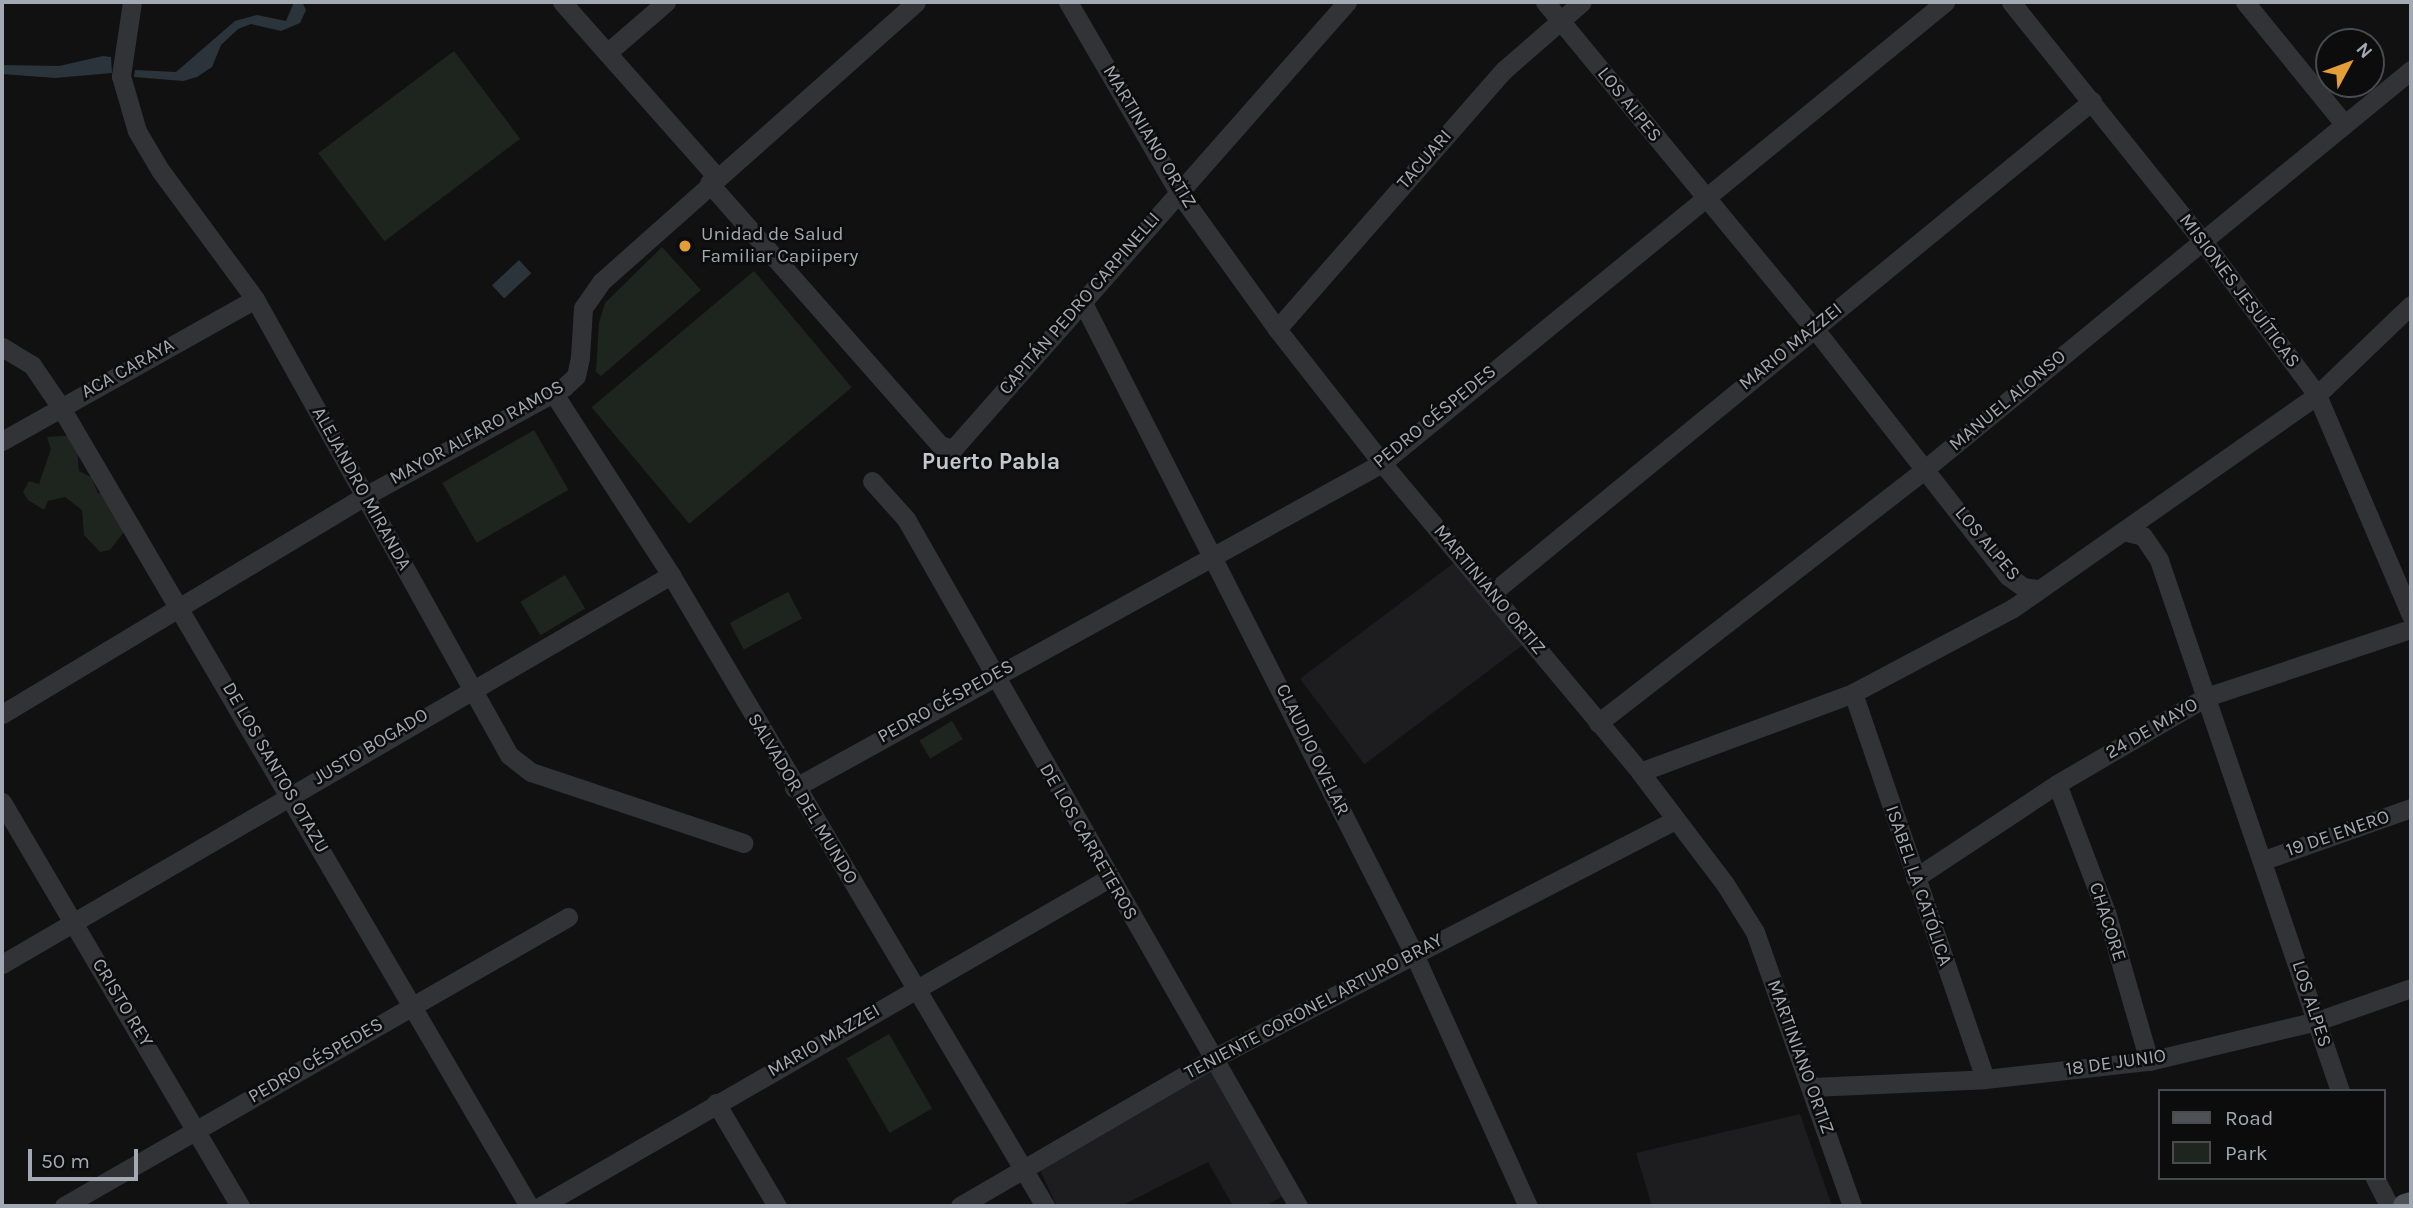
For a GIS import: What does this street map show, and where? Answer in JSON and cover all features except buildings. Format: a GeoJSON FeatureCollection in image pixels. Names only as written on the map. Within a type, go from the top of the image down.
{"type":"FeatureCollection","features":[{"type":"Feature","properties":{"kind":"main road"},"geometry":{"type":"LineString","coordinates":[[2405,1206],[2411,1204]]}},
{"type":"Feature","properties":{"kind":"street","name":"ALEJANDRO MIRANDA"},"geometry":{"type":"LineString","coordinates":[[132,2],[121,76],[137,131],[160,170],[255,299],[516,763],[743,843]]}},
{"type":"Feature","properties":{"kind":"street"},"geometry":{"type":"LineString","coordinates":[[562,2],[712,180]]}},
{"type":"Feature","properties":{"kind":"street"},"geometry":{"type":"LineString","coordinates":[[607,53],[666,2]]}},
{"type":"Feature","properties":{"kind":"street","name":"MAYOR ALFARO RAMOS"},"geometry":{"type":"LineString","coordinates":[[2,714],[181,609],[365,496],[554,394],[576,376],[583,307],[601,282],[712,180],[916,2]]}},
{"type":"Feature","properties":{"kind":"street","name":"MARTINIANO ORTIZ"},"geometry":{"type":"LineString","coordinates":[[1068,2],[1179,193],[1278,329],[1382,463],[1640,772],[1755,932],[1852,1206]]}},
{"type":"Feature","properties":{"kind":"street","name":"CAPITÁN PEDRO CARPINELLI"},"geometry":{"type":"LineString","coordinates":[[712,180],[940,445],[953,449],[1347,2]]}},
{"type":"Feature","properties":{"kind":"street","name":"LOS ALPES"},"geometry":{"type":"LineString","coordinates":[[1545,2],[1814,328],[2008,576],[2023,587],[2038,589],[2127,532],[2143,536],[2153,546],[2264,860],[2339,1089]]}},
{"type":"Feature","properties":{"kind":"street","name":"TACUARI"},"geometry":{"type":"LineString","coordinates":[[1278,329],[1504,70],[1582,2]]}},
{"type":"Feature","properties":{"kind":"street","name":"PEDRO CÉSPEDES"},"geometry":{"type":"LineString","coordinates":[[794,788],[992,676],[1382,463],[1704,196],[1945,2]]}},
{"type":"Feature","properties":{"kind":"street","name":"MISIONES JESUÍTICAS"},"geometry":{"type":"LineString","coordinates":[[2011,2],[2202,240],[2317,395],[2411,615]]}},
{"type":"Feature","properties":{"kind":"street"},"geometry":{"type":"LineString","coordinates":[[2245,2],[2344,124]]}},
{"type":"Feature","properties":{"kind":"street","name":"MANUEL ALONSO"},"geometry":{"type":"LineString","coordinates":[[1598,723],[1925,469],[2411,70]]}},
{"type":"Feature","properties":{"kind":"street","name":"MARIO MAZZEI"},"geometry":{"type":"LineString","coordinates":[[1492,593],[2092,102]]}},
{"type":"Feature","properties":{"kind":"street","name":"ACA CARAYA"},"geometry":{"type":"LineString","coordinates":[[2,441],[60,406],[255,299]]}},
{"type":"Feature","properties":{"kind":"street","name":"CLAUDIO OVELAR"},"geometry":{"type":"LineString","coordinates":[[1082,301],[1215,555],[1414,954],[1528,1206]]}},
{"type":"Feature","properties":{"kind":"street"},"geometry":{"type":"LineString","coordinates":[[2127,532],[2317,395],[2411,304]]}},
{"type":"Feature","properties":{"kind":"street","name":"DE LOS SANTOS OTAZU"},"geometry":{"type":"LineString","coordinates":[[2,347],[32,365],[60,406],[291,794],[529,1206]]}},
{"type":"Feature","properties":{"kind":"street","name":"SALVADOR DEL MUNDO"},"geometry":{"type":"LineString","coordinates":[[554,394],[671,575],[794,788],[917,988],[1045,1206]]}},
{"type":"Feature","properties":{"kind":"street","name":"DE LOS CARRETEROS"},"geometry":{"type":"LineString","coordinates":[[872,481],[906,519],[992,676],[1214,1058],[1294,1205]]}},
{"type":"Feature","properties":{"kind":"street","name":"JUSTO BOGADO"},"geometry":{"type":"LineString","coordinates":[[2,964],[474,687],[671,575]]}},
{"type":"Feature","properties":{"kind":"street"},"geometry":{"type":"LineString","coordinates":[[1640,772],[1853,693],[2013,608],[2038,589]]}},
{"type":"Feature","properties":{"kind":"street","name":"24 DE MAYO"},"geometry":{"type":"LineString","coordinates":[[1915,878],[2057,784],[2206,697],[2411,629]]}},
{"type":"Feature","properties":{"kind":"street","name":"ISABEL LA CATÓLICA"},"geometry":{"type":"LineString","coordinates":[[1853,693],[1984,1079]]}},
{"type":"Feature","properties":{"kind":"street","name":"CHACORE"},"geometry":{"type":"LineString","coordinates":[[2057,784],[2106,912],[2149,1061]]}},
{"type":"Feature","properties":{"kind":"street","name":"CRISTO REY"},"geometry":{"type":"LineString","coordinates":[[2,802],[240,1206]]}},
{"type":"Feature","properties":{"kind":"street","name":"19 DE ENERO"},"geometry":{"type":"LineString","coordinates":[[2264,860],[2411,808]]}},
{"type":"Feature","properties":{"kind":"street","name":"TENIENTE CORONEL ARTURO BRAY"},"geometry":{"type":"LineString","coordinates":[[960,1206],[1214,1058],[1675,820]]}},
{"type":"Feature","properties":{"kind":"street","name":"MARIO MAZZEI"},"geometry":{"type":"LineString","coordinates":[[541,1206],[1109,878]]}},
{"type":"Feature","properties":{"kind":"street","name":"PEDRO CÉSPEDES"},"geometry":{"type":"LineString","coordinates":[[64,1206],[412,1004],[568,917]]}},
{"type":"Feature","properties":{"kind":"street","name":"18 DE JUNIO"},"geometry":{"type":"LineString","coordinates":[[1812,1087],[1984,1079],[2149,1061],[2317,1021],[2411,988]]}},
{"type":"Feature","properties":{"kind":"street"},"geometry":{"type":"LineString","coordinates":[[716,1103],[777,1206]]}},
{"type":"Feature","properties":{"kind":"street"},"geometry":{"type":"LineString","coordinates":[[2376,1180],[2389,1206]]}},
{"type":"Feature","properties":{"kind":"shaded area"},"geometry":{"type":"Polygon","coordinates":[[[294,2],[302,2],[306,10],[300,23],[281,31],[251,24],[238,29],[221,45],[212,67],[197,77],[183,81],[134,77],[135,70],[176,72],[235,21],[257,15],[286,21],[294,2]]]}},
{"type":"Feature","properties":{"kind":"shaded area"},"geometry":{"type":"Polygon","coordinates":[[[103,56],[111,57],[112,73],[55,78],[2,74],[2,65],[59,66],[103,56]]]}},
{"type":"Feature","properties":{"kind":"shaded area"},"geometry":{"type":"Polygon","coordinates":[[[519,260],[531,273],[504,298],[492,285],[519,260]]]}},
{"type":"Feature","properties":{"kind":"shaded area"},"geometry":{"type":"Polygon","coordinates":[[[1459,559],[1523,644],[1364,764],[1300,679],[1459,559]]]}},
{"type":"Feature","properties":{"kind":"shaded area"},"geometry":{"type":"Polygon","coordinates":[[[1213,1070],[1286,1194],[1265,1206],[1233,1206],[1208,1162],[1121,1206],[1057,1206],[1039,1168],[1213,1070]]]}},
{"type":"Feature","properties":{"kind":"shaded area"},"geometry":{"type":"Polygon","coordinates":[[[1800,1114],[1832,1206],[1652,1206],[1636,1153],[1800,1114]]]}},
{"type":"Feature","properties":{"kind":"green space"},"geometry":{"type":"Polygon","coordinates":[[[454,51],[520,139],[384,241],[318,153],[454,51]]]}},
{"type":"Feature","properties":{"kind":"green space"},"geometry":{"type":"Polygon","coordinates":[[[662,247],[701,290],[601,376],[596,372],[599,323],[605,303],[662,247]]]}},
{"type":"Feature","properties":{"kind":"green space"},"geometry":{"type":"Polygon","coordinates":[[[754,271],[852,387],[689,524],[592,407],[754,271]]]}},
{"type":"Feature","properties":{"kind":"green space"},"geometry":{"type":"Polygon","coordinates":[[[534,430],[568,490],[477,543],[442,483],[534,430]]]}},
{"type":"Feature","properties":{"kind":"green space"},"geometry":{"type":"Polygon","coordinates":[[[76,435],[79,471],[91,477],[98,493],[109,494],[127,528],[110,550],[100,552],[84,535],[82,510],[65,497],[48,501],[44,510],[28,500],[23,492],[29,481],[39,484],[51,449],[47,437],[76,435]]]}},
{"type":"Feature","properties":{"kind":"green space"},"geometry":{"type":"Polygon","coordinates":[[[565,575],[585,608],[541,635],[520,602],[565,575]]]}},
{"type":"Feature","properties":{"kind":"green space"},"geometry":{"type":"Polygon","coordinates":[[[788,592],[802,618],[744,649],[730,623],[788,592]]]}},
{"type":"Feature","properties":{"kind":"green space"},"geometry":{"type":"Polygon","coordinates":[[[952,721],[963,739],[930,759],[919,741],[952,721]]]}},
{"type":"Feature","properties":{"kind":"green space"},"geometry":{"type":"Polygon","coordinates":[[[889,1034],[932,1108],[890,1133],[847,1058],[889,1034]]]}},
{"type":"Feature","properties":{"kind":"place","name":"Unidad de Salud Familiar Capiipery"},"geometry":{"type":"Point","coordinates":[685,246]}},
{"type":"Feature","properties":{"kind":"district","name":"Puerto Pabla"},"geometry":{"type":"Point","coordinates":[991,462]}}]}
